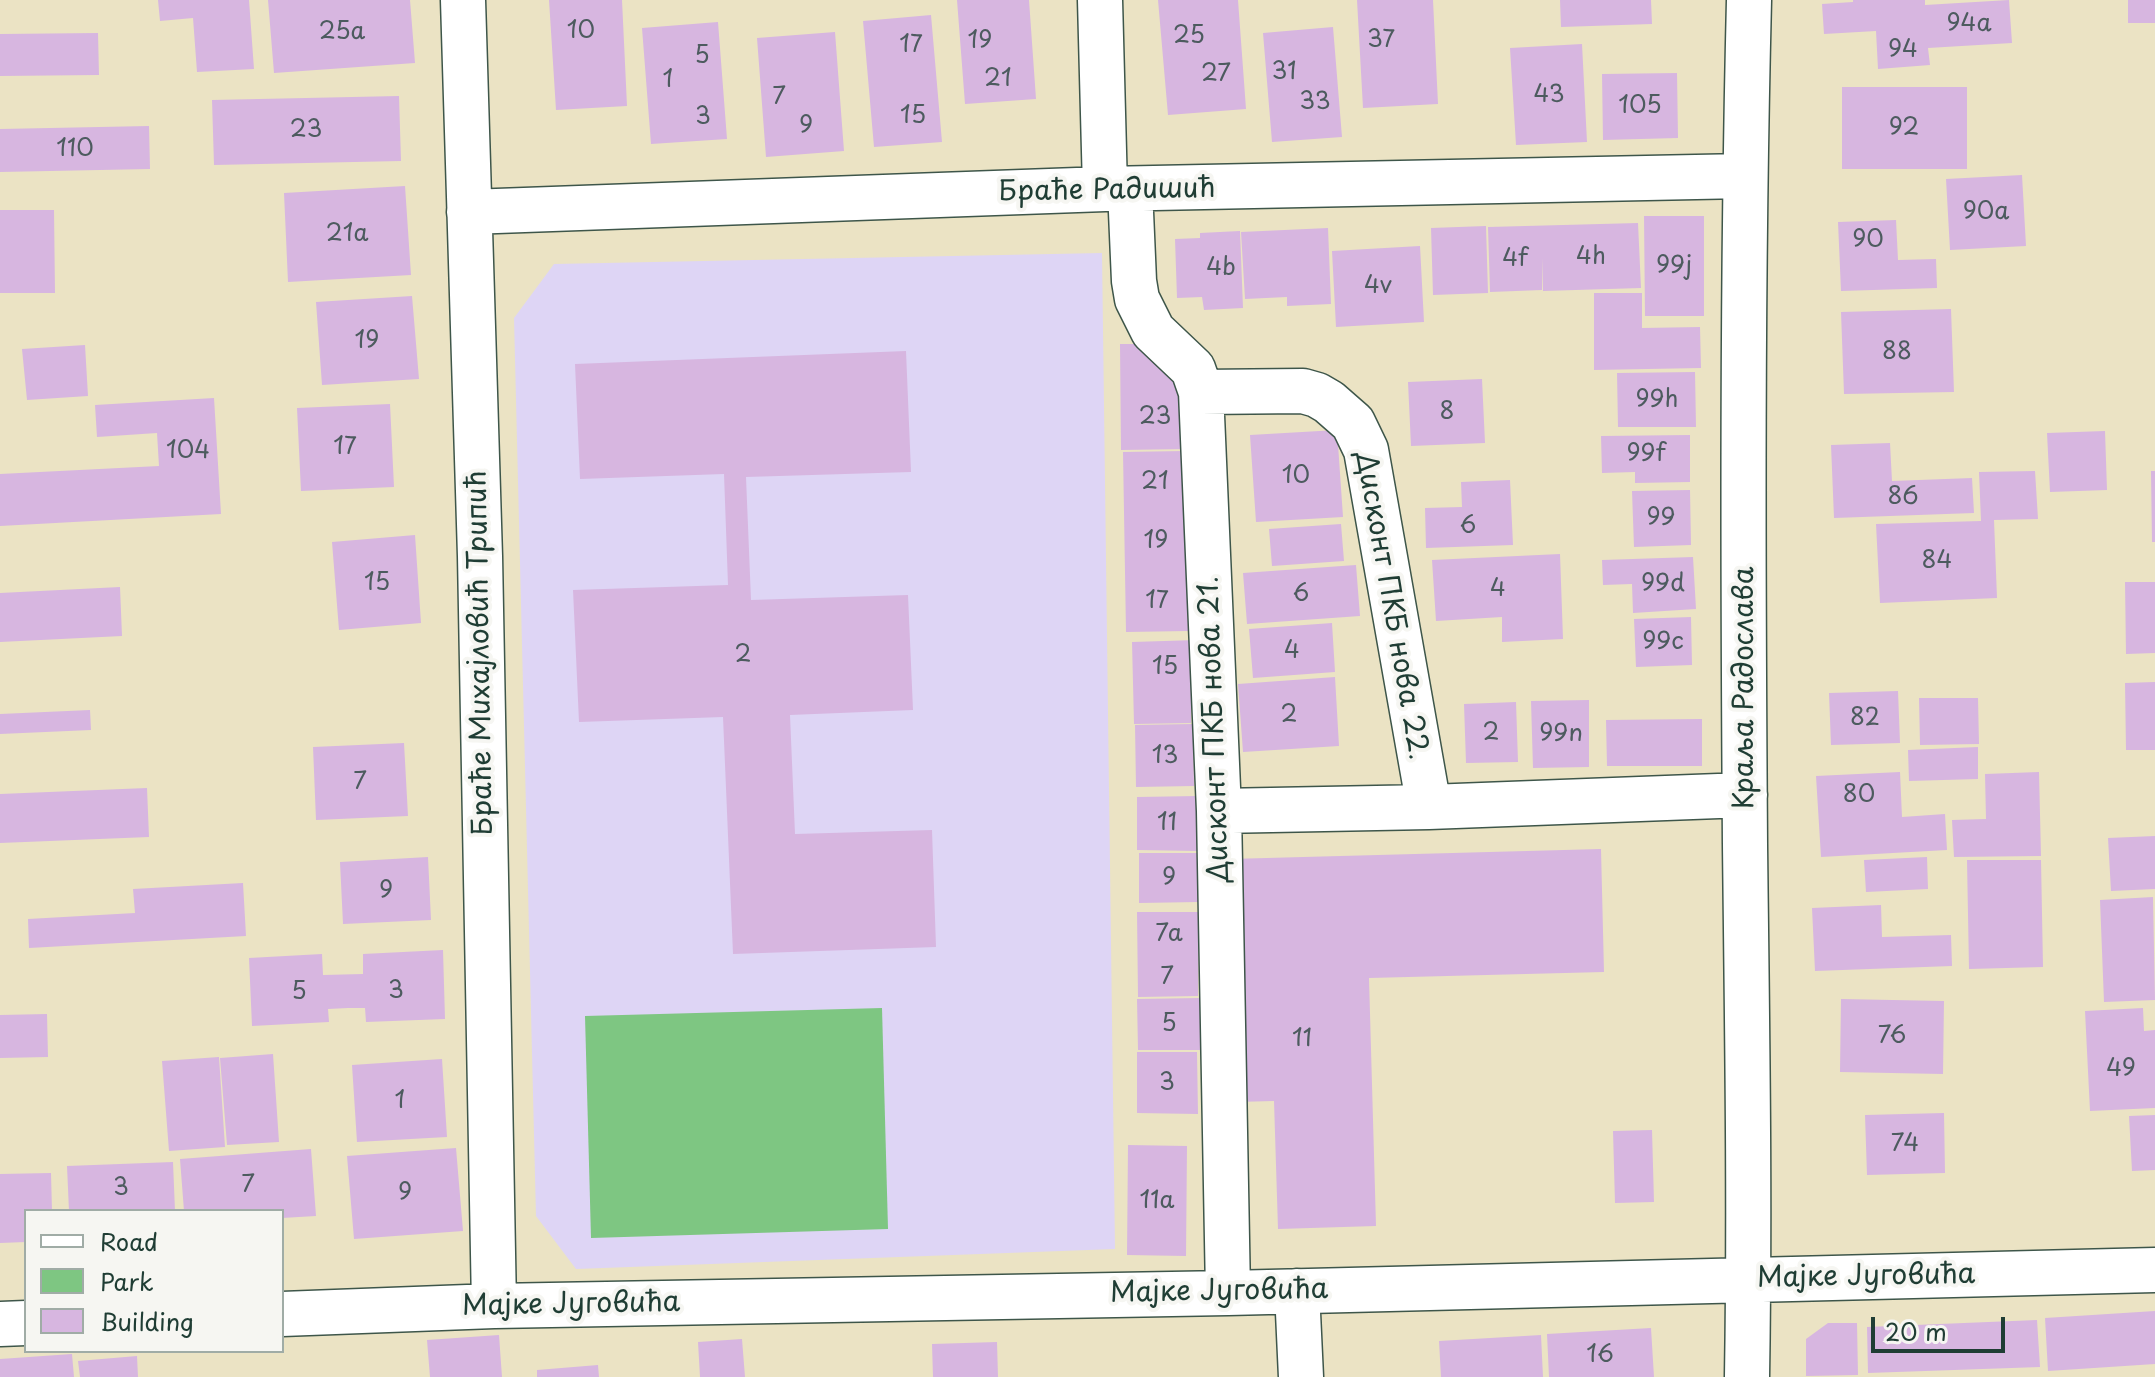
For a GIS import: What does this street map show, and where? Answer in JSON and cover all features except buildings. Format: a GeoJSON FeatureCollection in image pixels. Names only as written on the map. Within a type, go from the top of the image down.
{"type":"FeatureCollection","features":[{"type":"Feature","properties":{"kind":"street","name":"Браће Михајловић Трипић"},"geometry":{"type":"LineString","coordinates":[[463,0],[480,556],[494,1306]]}},
{"type":"Feature","properties":{"kind":"street","name":"Дисконт ПКБ нова 21."},"geometry":{"type":"LineString","coordinates":[[1100,0],[1118,189],[1137,299],[1153,331],[1193,369],[1201,392],[1219,811],[1228,1293]]}},
{"type":"Feature","properties":{"kind":"street","name":"Краља Радослава"},"geometry":{"type":"LineString","coordinates":[[1747,1377],[1745,176],[1749,0]]}},
{"type":"Feature","properties":{"kind":"street","name":"Браће Радишић"},"geometry":{"type":"LineString","coordinates":[[469,212],[1118,189],[1745,176]]}},
{"type":"Feature","properties":{"kind":"street","name":"Дисконт ПКБ нова 22."},"geometry":{"type":"LineString","coordinates":[[1201,392],[1303,391],[1329,402],[1353,423],[1366,450],[1429,807]]}},
{"type":"Feature","properties":{"kind":"street"},"geometry":{"type":"LineString","coordinates":[[1219,811],[1745,795]]}},
{"type":"Feature","properties":{"kind":"street","name":"Мајке Југовића"},"geometry":{"type":"LineString","coordinates":[[284,1314],[494,1306],[1228,1293],[2155,1270]]}},
{"type":"Feature","properties":{"kind":"street"},"geometry":{"type":"LineString","coordinates":[[1297,1291],[1301,1377]]}},
{"type":"Feature","properties":{"kind":"street"},"geometry":{"type":"LineString","coordinates":[[0,1324],[24,1323]]}},
{"type":"Feature","properties":{"kind":"shaded area"},"geometry":{"type":"Polygon","coordinates":[[[1102,253],[1115,1249],[576,1269],[536,1216],[514,318],[554,264],[1102,253]]]}},
{"type":"Feature","properties":{"kind":"green space"},"geometry":{"type":"Polygon","coordinates":[[[882,1008],[888,1229],[591,1238],[585,1016],[882,1008]]]}}]}
